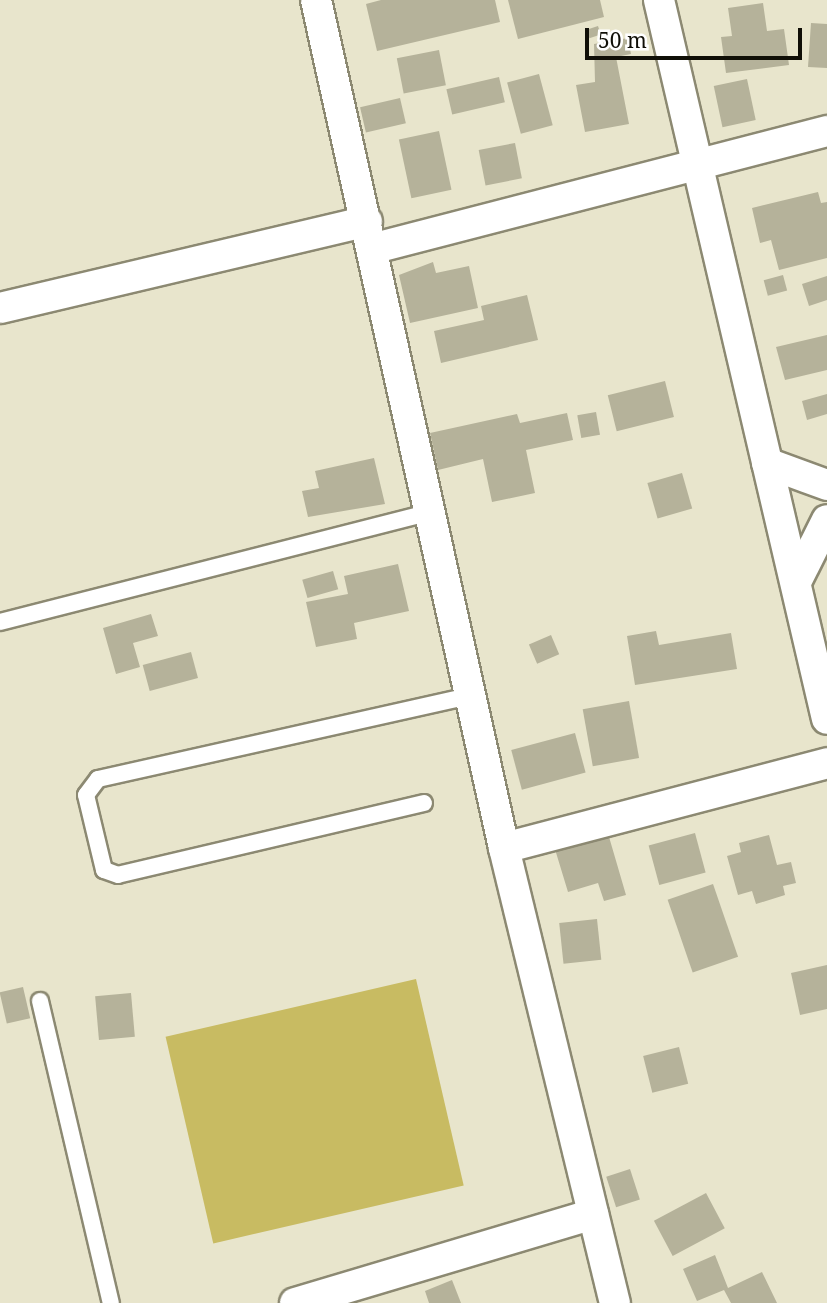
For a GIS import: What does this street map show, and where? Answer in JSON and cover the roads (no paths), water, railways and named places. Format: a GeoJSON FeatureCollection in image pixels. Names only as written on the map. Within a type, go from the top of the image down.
{"type":"FeatureCollection","features":[{"type":"Feature","properties":{"kind":"street"},"geometry":{"type":"LineString","coordinates":[[316,0],[371,234],[428,513],[504,848],[615,1303]]}},
{"type":"Feature","properties":{"kind":"street"},"geometry":{"type":"LineString","coordinates":[[659,0],[827,719]]}},
{"type":"Feature","properties":{"kind":"street"},"geometry":{"type":"LineString","coordinates":[[0,308],[371,234],[827,131]]}},
{"type":"Feature","properties":{"kind":"street"},"geometry":{"type":"LineString","coordinates":[[767,463],[827,485]]}},
{"type":"Feature","properties":{"kind":"street"},"geometry":{"type":"LineString","coordinates":[[796,582],[827,520]]}},
{"type":"Feature","properties":{"kind":"street"},"geometry":{"type":"LineString","coordinates":[[504,848],[827,763]]}},
{"type":"Feature","properties":{"kind":"street"},"geometry":{"type":"LineString","coordinates":[[295,1303],[593,1214]]}},
{"type":"Feature","properties":{"kind":"lane"},"geometry":{"type":"LineString","coordinates":[[0,622],[428,513]]}},
{"type":"Feature","properties":{"kind":"lane"},"geometry":{"type":"LineString","coordinates":[[424,803],[118,875],[104,870],[86,795],[98,779],[470,696]]}},
{"type":"Feature","properties":{"kind":"lane"},"geometry":{"type":"LineString","coordinates":[[40,1001],[111,1303]]}}]}
